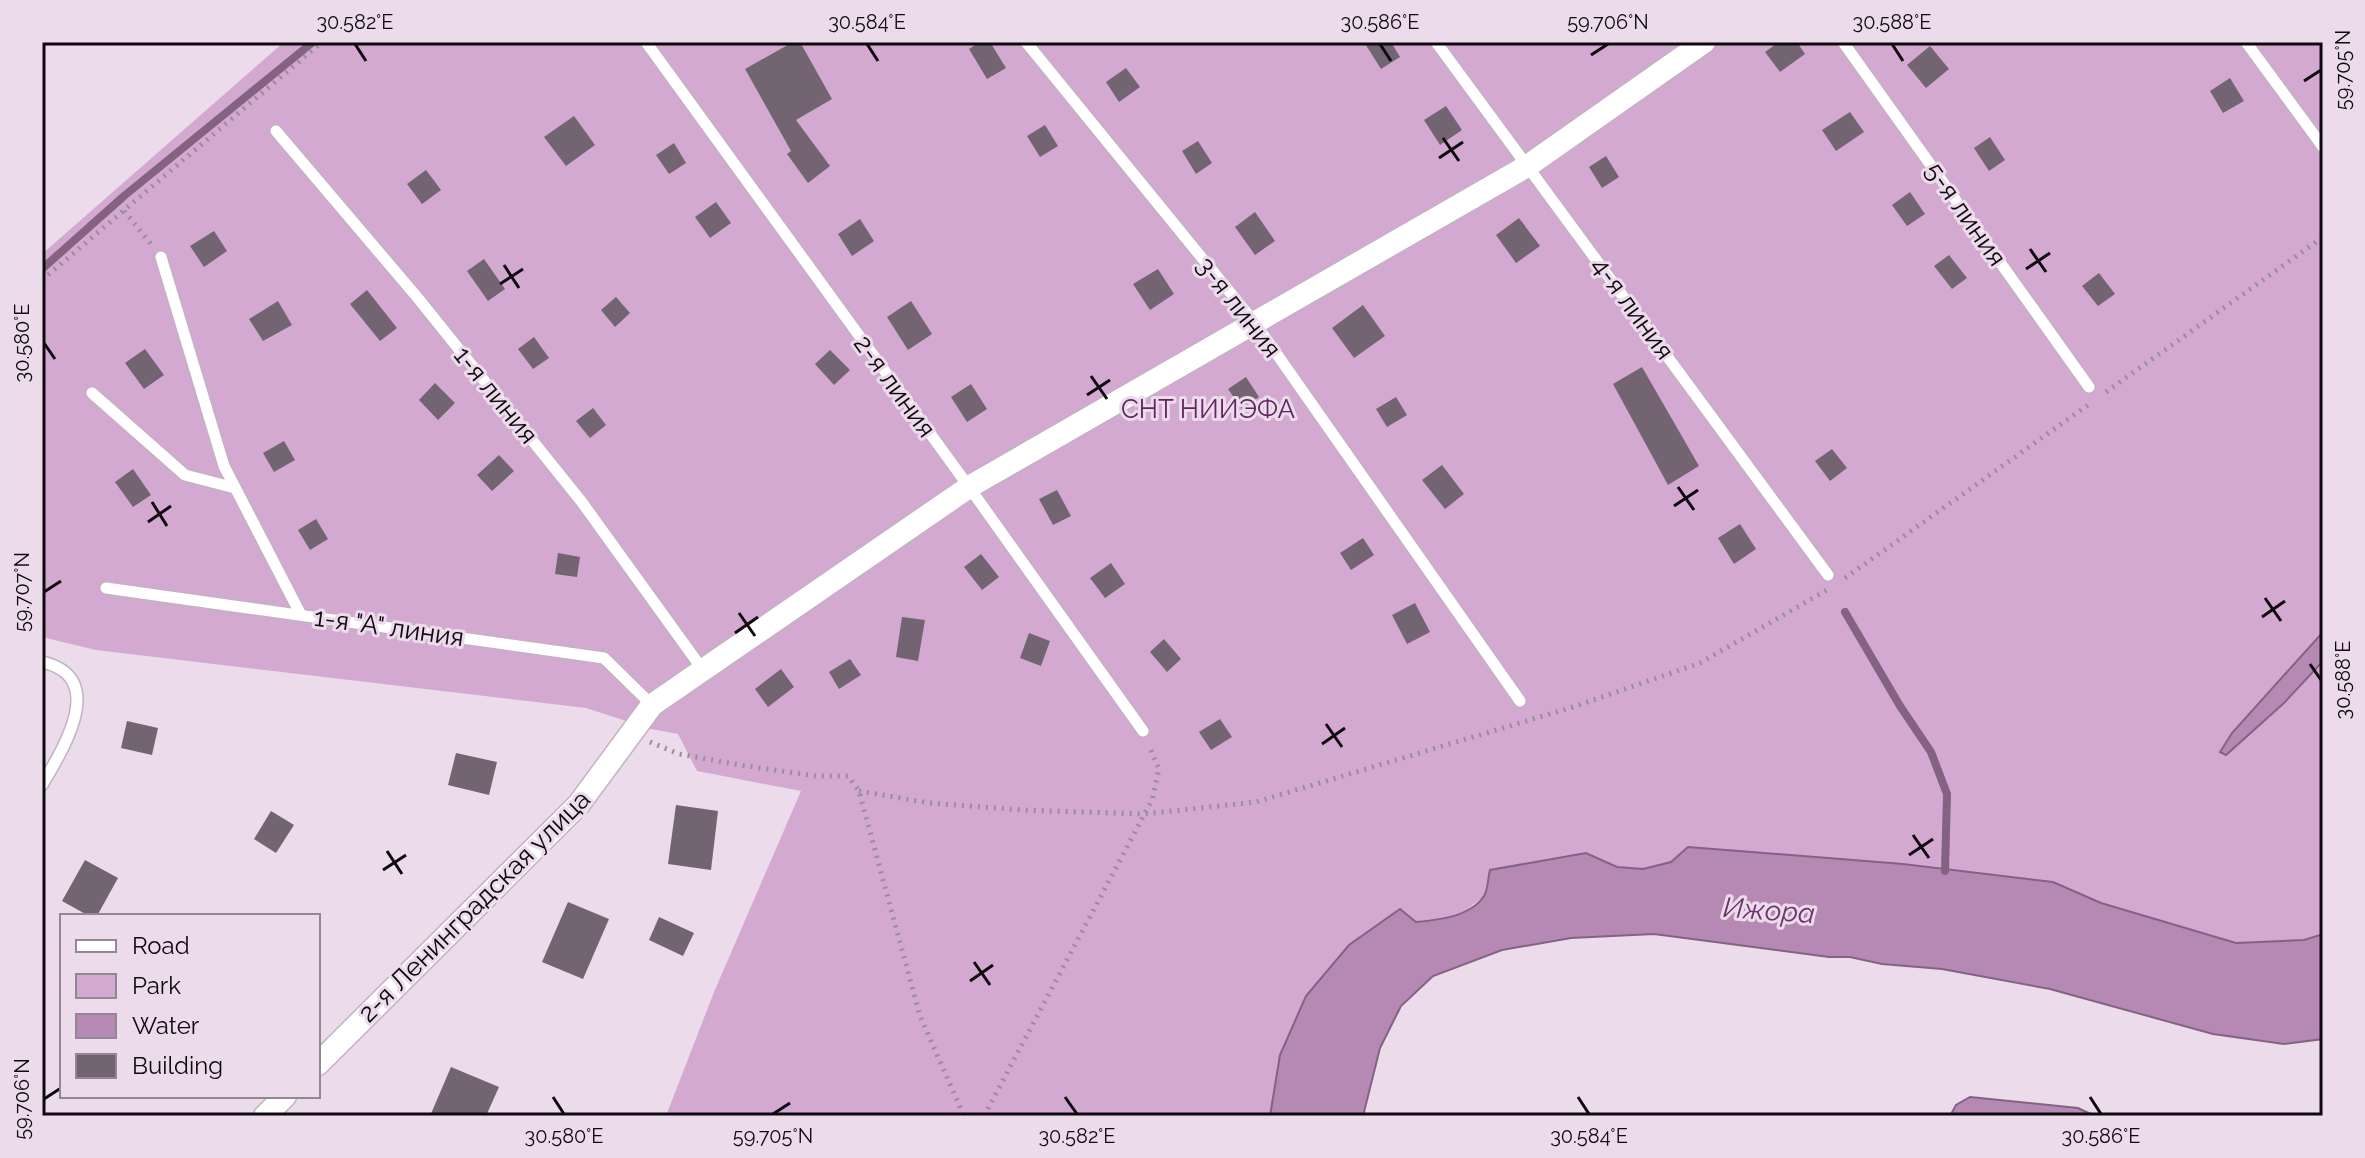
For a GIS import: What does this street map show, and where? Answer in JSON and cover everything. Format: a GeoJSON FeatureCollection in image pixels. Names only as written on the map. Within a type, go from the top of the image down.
{"type":"FeatureCollection","features":[{"type":"Feature","properties":{"kind":"street","name":"2-я Ленинградская улица"},"geometry":{"type":"LineString","coordinates":[[320,1062],[579,804],[652,705],[969,487],[1529,165],[1704,42]]}},
{"type":"Feature","properties":{"kind":"street"},"geometry":{"type":"LineString","coordinates":[[265,1116],[283,1098]]}},
{"type":"Feature","properties":{"kind":"lane","name":"2-я линия"},"geometry":{"type":"LineString","coordinates":[[646,42],[1143,731]]}},
{"type":"Feature","properties":{"kind":"lane","name":"3-я линия"},"geometry":{"type":"LineString","coordinates":[[1026,42],[1255,323],[1520,701]]}},
{"type":"Feature","properties":{"kind":"lane","name":"4-я линия"},"geometry":{"type":"LineString","coordinates":[[1436,42],[1828,575]]}},
{"type":"Feature","properties":{"kind":"lane","name":"5-я линия"},"geometry":{"type":"LineString","coordinates":[[1843,42],[2089,387]]}},
{"type":"Feature","properties":{"kind":"lane"},"geometry":{"type":"LineString","coordinates":[[2246,42],[2323,147]]}},
{"type":"Feature","properties":{"kind":"lane","name":"1-я линия"},"geometry":{"type":"LineString","coordinates":[[276,131],[417,297],[581,501],[703,670]]}},
{"type":"Feature","properties":{"kind":"lane"},"geometry":{"type":"LineString","coordinates":[[161,257],[224,466],[301,615]]}},
{"type":"Feature","properties":{"kind":"lane"},"geometry":{"type":"LineString","coordinates":[[92,393],[185,475],[235,488]]}},
{"type":"Feature","properties":{"kind":"lane","name":"1-я \"А\" линия"},"geometry":{"type":"LineString","coordinates":[[106,588],[604,658],[652,705]]}},
{"type":"Feature","properties":{"kind":"lane"},"geometry":{"type":"LineString","coordinates":[[42,662],[54,665],[75,684],[79,705],[62,751],[42,785]]}},
{"type":"Feature","properties":{"kind":"path"},"geometry":{"type":"LineString","coordinates":[[42,280],[322,42]]}},
{"type":"Feature","properties":{"kind":"path"},"geometry":{"type":"LineString","coordinates":[[124,211],[161,257]]}},
{"type":"Feature","properties":{"kind":"path"},"geometry":{"type":"LineString","coordinates":[[859,791],[929,803],[1144,814],[1256,802],[1573,707],[1700,663],[1809,602],[2323,237]]}},
{"type":"Feature","properties":{"kind":"path"},"geometry":{"type":"LineString","coordinates":[[984,1116],[1152,800],[1159,769],[1143,731]]}},
{"type":"Feature","properties":{"kind":"path"},"geometry":{"type":"LineString","coordinates":[[631,733],[679,754],[816,776],[848,776],[859,791],[920,1016],[964,1116]]}},
{"type":"Feature","properties":{"kind":"green space","name":"СНТ НИИЭФА"},"geometry":{"type":"Polygon","coordinates":[[[284,42],[2323,42],[2323,632],[2232,733],[2221,752],[2284,703],[2323,660],[2323,934],[2304,940],[2236,943],[2101,903],[2052,882],[1903,864],[1688,847],[1671,862],[1643,869],[1617,867],[1586,853],[1490,870],[1484,896],[1465,911],[1349,945],[1306,996],[1280,1055],[1270,1116],[666,1116],[714,992],[801,791],[697,771],[678,734],[651,729],[586,708],[96,650],[42,637],[42,254],[284,42]]]}},
{"type":"Feature","properties":{"kind":"water"},"geometry":{"type":"Polygon","coordinates":[[[2323,632],[2323,661],[2284,703],[2226,755],[2220,752],[2232,733],[2323,632]]]}},
{"type":"Feature","properties":{"kind":"water","name":"Ижора"},"geometry":{"type":"Polygon","coordinates":[[[1688,847],[1903,864],[2053,882],[2101,903],[2236,943],[2304,940],[2323,934],[2323,1039],[2284,1044],[2213,1034],[2050,989],[1942,969],[1654,934],[1571,938],[1502,950],[1433,976],[1401,1006],[1380,1048],[1363,1116],[1270,1116],[1280,1055],[1306,996],[1349,945],[1400,909],[1416,922],[1462,913],[1484,896],[1490,870],[1586,853],[1617,867],[1643,869],[1671,862],[1688,847]]]}},
{"type":"Feature","properties":{"kind":"water"},"geometry":{"type":"Polygon","coordinates":[[[1970,1097],[2078,1108],[2095,1116],[1950,1116],[1956,1105],[1970,1097]]]}},
{"type":"Feature","properties":{"kind":"building"},"geometry":{"type":"Polygon","coordinates":[[[793,42],[800,42],[832,99],[796,120],[830,166],[808,183],[787,154],[791,151],[745,69],[793,42]]]}},
{"type":"Feature","properties":{"kind":"building"},"geometry":{"type":"Polygon","coordinates":[[[980,42],[990,42],[1006,68],[987,79],[969,49],[980,42]]]}},
{"type":"Feature","properties":{"kind":"building"},"geometry":{"type":"Polygon","coordinates":[[[1364,42],[1391,42],[1400,57],[1381,69],[1364,42]]]}},
{"type":"Feature","properties":{"kind":"building"},"geometry":{"type":"Polygon","coordinates":[[[1779,42],[1797,42],[1805,54],[1780,72],[1765,52],[1779,42]]]}},
{"type":"Feature","properties":{"kind":"building"},"geometry":{"type":"Polygon","coordinates":[[[1930,46],[1949,69],[1926,88],[1907,65],[1930,46]]]}},
{"type":"Feature","properties":{"kind":"building"},"geometry":{"type":"Polygon","coordinates":[[[1126,68],[1140,87],[1119,102],[1106,82],[1126,68]]]}},
{"type":"Feature","properties":{"kind":"building"},"geometry":{"type":"Polygon","coordinates":[[[2230,78],[2244,101],[2223,113],[2210,91],[2230,78]]]}},
{"type":"Feature","properties":{"kind":"building"},"geometry":{"type":"Polygon","coordinates":[[[1446,106],[1462,130],[1440,145],[1424,120],[1446,106]]]}},
{"type":"Feature","properties":{"kind":"building"},"geometry":{"type":"Polygon","coordinates":[[[1850,112],[1864,132],[1836,151],[1822,130],[1850,112]]]}},
{"type":"Feature","properties":{"kind":"building"},"geometry":{"type":"Polygon","coordinates":[[[574,116],[595,145],[566,166],[544,137],[574,116]]]}},
{"type":"Feature","properties":{"kind":"building"},"geometry":{"type":"Polygon","coordinates":[[[1045,125],[1058,146],[1040,157],[1027,136],[1045,125]]]}},
{"type":"Feature","properties":{"kind":"building"},"geometry":{"type":"Polygon","coordinates":[[[1990,137],[2005,160],[1989,171],[1974,148],[1990,137]]]}},
{"type":"Feature","properties":{"kind":"building"},"geometry":{"type":"Polygon","coordinates":[[[1198,141],[1212,163],[1196,174],[1182,151],[1198,141]]]}},
{"type":"Feature","properties":{"kind":"building"},"geometry":{"type":"Polygon","coordinates":[[[674,143],[686,163],[669,174],[656,155],[674,143]]]}},
{"type":"Feature","properties":{"kind":"building"},"geometry":{"type":"Polygon","coordinates":[[[1606,156],[1619,177],[1602,188],[1589,167],[1606,156]]]}},
{"type":"Feature","properties":{"kind":"building"},"geometry":{"type":"Polygon","coordinates":[[[426,170],[441,190],[422,204],[407,184],[426,170]]]}},
{"type":"Feature","properties":{"kind":"building"},"geometry":{"type":"Polygon","coordinates":[[[1910,192],[1925,214],[1907,226],[1892,205],[1910,192]]]}},
{"type":"Feature","properties":{"kind":"building"},"geometry":{"type":"Polygon","coordinates":[[[716,202],[731,223],[710,238],[695,217],[716,202]]]}},
{"type":"Feature","properties":{"kind":"building"},"geometry":{"type":"Polygon","coordinates":[[[1255,212],[1275,241],[1255,255],[1235,227],[1255,212]]]}},
{"type":"Feature","properties":{"kind":"building"},"geometry":{"type":"Polygon","coordinates":[[[1519,218],[1540,246],[1516,263],[1496,235],[1519,218]]]}},
{"type":"Feature","properties":{"kind":"building"},"geometry":{"type":"Polygon","coordinates":[[[860,219],[874,241],[852,256],[838,234],[860,219]]]}},
{"type":"Feature","properties":{"kind":"building"},"geometry":{"type":"Polygon","coordinates":[[[214,231],[227,251],[204,267],[190,246],[214,231]]]}},
{"type":"Feature","properties":{"kind":"building"},"geometry":{"type":"Polygon","coordinates":[[[1949,255],[1967,278],[1952,289],[1934,266],[1949,255]]]}},
{"type":"Feature","properties":{"kind":"building"},"geometry":{"type":"Polygon","coordinates":[[[484,259],[505,289],[488,301],[467,271],[484,259]]]}},
{"type":"Feature","properties":{"kind":"building"},"geometry":{"type":"Polygon","coordinates":[[[1158,269],[1174,294],[1150,310],[1133,284],[1158,269]]]}},
{"type":"Feature","properties":{"kind":"building"},"geometry":{"type":"Polygon","coordinates":[[[2099,273],[2115,294],[2098,306],[2082,286],[2099,273]]]}},
{"type":"Feature","properties":{"kind":"building"},"geometry":{"type":"Polygon","coordinates":[[[367,290],[397,328],[380,341],[350,304],[367,290]]]}},
{"type":"Feature","properties":{"kind":"building"},"geometry":{"type":"Polygon","coordinates":[[[616,297],[630,313],[615,327],[601,310],[616,297]]]}},
{"type":"Feature","properties":{"kind":"building"},"geometry":{"type":"Polygon","coordinates":[[[278,301],[292,325],[263,341],[249,319],[278,301]]]}},
{"type":"Feature","properties":{"kind":"building"},"geometry":{"type":"Polygon","coordinates":[[[911,301],[932,334],[908,350],[887,317],[911,301]]]}},
{"type":"Feature","properties":{"kind":"building"},"geometry":{"type":"Polygon","coordinates":[[[1363,305],[1385,336],[1354,358],[1332,328],[1363,305]]]}},
{"type":"Feature","properties":{"kind":"building"},"geometry":{"type":"Polygon","coordinates":[[[534,337],[549,358],[533,369],[518,349],[534,337]]]}},
{"type":"Feature","properties":{"kind":"building"},"geometry":{"type":"Polygon","coordinates":[[[145,349],[164,375],[144,389],[125,363],[145,349]]]}},
{"type":"Feature","properties":{"kind":"building"},"geometry":{"type":"Polygon","coordinates":[[[830,350],[850,370],[834,385],[815,364],[830,350]]]}},
{"type":"Feature","properties":{"kind":"building"},"geometry":{"type":"Polygon","coordinates":[[[1642,367],[1699,466],[1668,485],[1613,384],[1642,367]]]}},
{"type":"Feature","properties":{"kind":"building"},"geometry":{"type":"Polygon","coordinates":[[[1246,377],[1259,397],[1242,409],[1228,389],[1246,377]]]}},
{"type":"Feature","properties":{"kind":"building"},"geometry":{"type":"Polygon","coordinates":[[[435,383],[455,403],[438,420],[419,400],[435,383]]]}},
{"type":"Feature","properties":{"kind":"building"},"geometry":{"type":"Polygon","coordinates":[[[971,384],[987,409],[967,422],[951,397],[971,384]]]}},
{"type":"Feature","properties":{"kind":"building"},"geometry":{"type":"Polygon","coordinates":[[[1396,397],[1407,415],[1387,427],[1376,409],[1396,397]]]}},
{"type":"Feature","properties":{"kind":"building"},"geometry":{"type":"Polygon","coordinates":[[[593,408],[606,425],[590,438],[576,421],[593,408]]]}},
{"type":"Feature","properties":{"kind":"building"},"geometry":{"type":"Polygon","coordinates":[[[284,441],[295,460],[274,472],[263,453],[284,441]]]}},
{"type":"Feature","properties":{"kind":"building"},"geometry":{"type":"Polygon","coordinates":[[[1832,449],[1847,468],[1830,481],[1815,461],[1832,449]]]}},
{"type":"Feature","properties":{"kind":"building"},"geometry":{"type":"Polygon","coordinates":[[[499,455],[514,471],[492,491],[477,475],[499,455]]]}},
{"type":"Feature","properties":{"kind":"building"},"geometry":{"type":"Polygon","coordinates":[[[1442,465],[1464,494],[1445,509],[1422,480],[1442,465]]]}},
{"type":"Feature","properties":{"kind":"building"},"geometry":{"type":"Polygon","coordinates":[[[133,469],[151,495],[133,507],[115,482],[133,469]]]}},
{"type":"Feature","properties":{"kind":"building"},"geometry":{"type":"Polygon","coordinates":[[[1057,490],[1071,516],[1053,525],[1039,499],[1057,490]]]}},
{"type":"Feature","properties":{"kind":"building"},"geometry":{"type":"Polygon","coordinates":[[[316,519],[328,539],[310,550],[298,530],[316,519]]]}},
{"type":"Feature","properties":{"kind":"building"},"geometry":{"type":"Polygon","coordinates":[[[1740,524],[1756,549],[1734,564],[1718,538],[1740,524]]]}},
{"type":"Feature","properties":{"kind":"building"},"geometry":{"type":"Polygon","coordinates":[[[1363,538],[1374,555],[1351,570],[1340,553],[1363,538]]]}},
{"type":"Feature","properties":{"kind":"building"},"geometry":{"type":"Polygon","coordinates":[[[558,553],[580,557],[577,577],[555,574],[558,553]]]}},
{"type":"Feature","properties":{"kind":"building"},"geometry":{"type":"Polygon","coordinates":[[[981,554],[999,577],[982,590],[964,567],[981,554]]]}},
{"type":"Feature","properties":{"kind":"building"},"geometry":{"type":"Polygon","coordinates":[[[1111,563],[1125,584],[1105,598],[1090,578],[1111,563]]]}},
{"type":"Feature","properties":{"kind":"building"},"geometry":{"type":"Polygon","coordinates":[[[1415,603],[1430,632],[1407,644],[1392,615],[1415,603]]]}},
{"type":"Feature","properties":{"kind":"building"},"geometry":{"type":"Polygon","coordinates":[[[902,617],[925,620],[918,661],[896,657],[902,617]]]}},
{"type":"Feature","properties":{"kind":"building"},"geometry":{"type":"Polygon","coordinates":[[[1029,633],[1050,641],[1041,666],[1020,658],[1029,633]]]}},
{"type":"Feature","properties":{"kind":"building"},"geometry":{"type":"Polygon","coordinates":[[[1164,639],[1181,659],[1167,672],[1150,652],[1164,639]]]}},
{"type":"Feature","properties":{"kind":"building"},"geometry":{"type":"Polygon","coordinates":[[[850,659],[861,675],[839,689],[829,672],[850,659]]]}},
{"type":"Feature","properties":{"kind":"building"},"geometry":{"type":"Polygon","coordinates":[[[781,669],[794,687],[768,707],[755,689],[781,669]]]}},
{"type":"Feature","properties":{"kind":"building"},"geometry":{"type":"Polygon","coordinates":[[[1220,719],[1232,737],[1211,750],[1199,732],[1220,719]]]}},
{"type":"Feature","properties":{"kind":"building"},"geometry":{"type":"Polygon","coordinates":[[[127,721],[158,728],[152,755],[121,748],[127,721]]]}},
{"type":"Feature","properties":{"kind":"building"},"geometry":{"type":"Polygon","coordinates":[[[456,753],[497,762],[489,795],[448,785],[456,753]]]}},
{"type":"Feature","properties":{"kind":"building"},"geometry":{"type":"Polygon","coordinates":[[[676,805],[718,811],[711,870],[668,864],[676,805]]]}},
{"type":"Feature","properties":{"kind":"building"},"geometry":{"type":"Polygon","coordinates":[[[271,811],[294,825],[276,853],[254,839],[271,811]]]}},
{"type":"Feature","properties":{"kind":"building"},"geometry":{"type":"Polygon","coordinates":[[[85,860],[118,878],[98,914],[85,914],[62,901],[85,860]]]}},
{"type":"Feature","properties":{"kind":"building"},"geometry":{"type":"Polygon","coordinates":[[[568,902],[609,919],[583,979],[542,962],[568,902]]]}},
{"type":"Feature","properties":{"kind":"building"},"geometry":{"type":"Polygon","coordinates":[[[659,917],[694,933],[683,956],[649,940],[659,917]]]}},
{"type":"Feature","properties":{"kind":"building"},"geometry":{"type":"Polygon","coordinates":[[[451,1067],[499,1087],[486,1116],[430,1116],[451,1067]]]}},
{"type":"Feature","properties":{"kind":"waterway"},"geometry":{"type":"LineString","coordinates":[[42,269],[124,196],[313,42]]}},
{"type":"Feature","properties":{"kind":"waterway"},"geometry":{"type":"LineString","coordinates":[[1845,612],[1931,752],[1947,794],[1945,871]]}}]}
